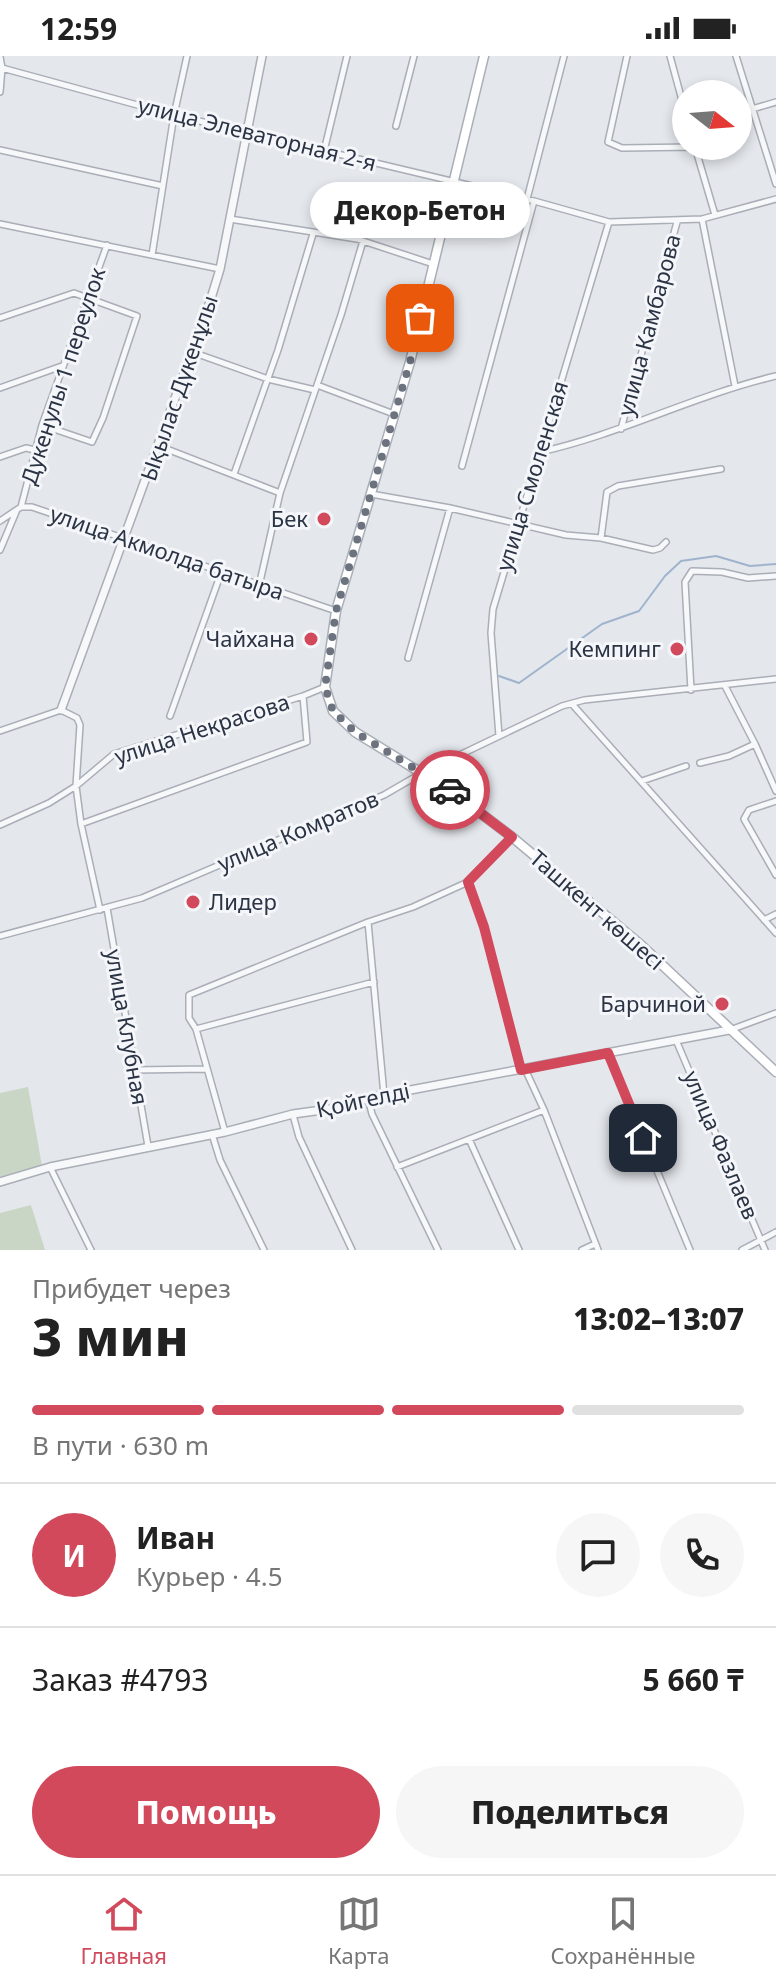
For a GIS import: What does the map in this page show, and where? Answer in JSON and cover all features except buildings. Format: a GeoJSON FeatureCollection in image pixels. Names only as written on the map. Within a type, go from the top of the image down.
{"type":"FeatureCollection","features":[{"type":"Feature","properties":{"kind":"main road"},"geometry":{"type":"LineString","coordinates":[[325,687],[336,611],[395,415],[484,56]]}},
{"type":"Feature","properties":{"kind":"main road","name":"Ташкент көшесі"},"geometry":{"type":"LineString","coordinates":[[325,687],[333,711],[355,732],[422,773],[512,837],[641,945],[776,1072]]}},
{"type":"Feature","properties":{"kind":"street"},"geometry":{"type":"LineString","coordinates":[[152,255],[174,115],[187,56]]}},
{"type":"Feature","properties":{"kind":"street","name":"Ықылас Дүкенұлы"},"geometry":{"type":"LineString","coordinates":[[61,710],[159,446],[220,269],[262,56]]}},
{"type":"Feature","properties":{"kind":"street"},"geometry":{"type":"LineString","coordinates":[[324,151],[347,56]]}},
{"type":"Feature","properties":{"kind":"street"},"geometry":{"type":"LineString","coordinates":[[396,126],[414,56]]}},
{"type":"Feature","properties":{"kind":"street"},"geometry":{"type":"LineString","coordinates":[[462,466],[531,200],[564,56]]}},
{"type":"Feature","properties":{"kind":"street"},"geometry":{"type":"LineString","coordinates":[[627,56],[608,142],[622,148],[672,147]]}},
{"type":"Feature","properties":{"kind":"street"},"geometry":{"type":"LineString","coordinates":[[670,56],[677,80]]}},
{"type":"Feature","properties":{"kind":"street"},"geometry":{"type":"LineString","coordinates":[[736,56],[743,80]]}},
{"type":"Feature","properties":{"kind":"street"},"geometry":{"type":"LineString","coordinates":[[0,57],[0,92]]}},
{"type":"Feature","properties":{"kind":"street","name":"улица Элеваторная 2-я"},"geometry":{"type":"LineString","coordinates":[[2,68],[174,115],[531,200],[609,222],[702,219],[776,199]]}},
{"type":"Feature","properties":{"kind":"street"},"geometry":{"type":"LineString","coordinates":[[776,102],[752,109],[776,184]]}},
{"type":"Feature","properties":{"kind":"street"},"geometry":{"type":"LineString","coordinates":[[0,150],[163,186]]}},
{"type":"Feature","properties":{"kind":"street"},"geometry":{"type":"LineString","coordinates":[[698,160],[715,215]]}},
{"type":"Feature","properties":{"kind":"street"},"geometry":{"type":"LineString","coordinates":[[230,219],[363,241],[433,264]]}},
{"type":"Feature","properties":{"kind":"street"},"geometry":{"type":"LineString","coordinates":[[702,219],[735,386]]}},
{"type":"Feature","properties":{"kind":"street","name":"улица Смоленская"},"geometry":{"type":"LineString","coordinates":[[499,736],[491,633],[493,609],[609,222]]}},
{"type":"Feature","properties":{"kind":"street","name":"улица Камбарова"},"geometry":{"type":"LineString","coordinates":[[621,429],[677,222]]}},
{"type":"Feature","properties":{"kind":"street"},"geometry":{"type":"LineString","coordinates":[[0,224],[220,269]]}},
{"type":"Feature","properties":{"kind":"street"},"geometry":{"type":"LineString","coordinates":[[234,474],[306,264],[313,234]]}},
{"type":"Feature","properties":{"kind":"street"},"geometry":{"type":"LineString","coordinates":[[259,586],[280,493],[363,241]]}},
{"type":"Feature","properties":{"kind":"street","name":"Дукенулы 1 переулок"},"geometry":{"type":"LineString","coordinates":[[0,550],[18,509],[42,425],[107,245]]}},
{"type":"Feature","properties":{"kind":"street"},"geometry":{"type":"LineString","coordinates":[[0,318],[74,293],[137,316],[92,442],[42,425]]}},
{"type":"Feature","properties":{"kind":"street"},"geometry":{"type":"LineString","coordinates":[[192,352],[268,379],[316,387],[395,415]]}},
{"type":"Feature","properties":{"kind":"street"},"geometry":{"type":"LineString","coordinates":[[0,388],[62,366]]}},
{"type":"Feature","properties":{"kind":"street"},"geometry":{"type":"LineString","coordinates":[[539,453],[574,445],[735,386],[776,376]]}},
{"type":"Feature","properties":{"kind":"street"},"geometry":{"type":"LineString","coordinates":[[159,446],[280,493]]}},
{"type":"Feature","properties":{"kind":"street"},"geometry":{"type":"LineString","coordinates":[[0,457],[26,448],[35,450]]}},
{"type":"Feature","properties":{"kind":"street"},"geometry":{"type":"LineString","coordinates":[[601,538],[607,492],[618,486],[721,469]]}},
{"type":"Feature","properties":{"kind":"street"},"geometry":{"type":"LineString","coordinates":[[370,494],[653,550],[666,542]]}},
{"type":"Feature","properties":{"kind":"street","name":"улица Акмолда батыра"},"geometry":{"type":"LineString","coordinates":[[18,509],[32,507],[336,611]]}},
{"type":"Feature","properties":{"kind":"street"},"geometry":{"type":"LineString","coordinates":[[408,658],[450,508]]}},
{"type":"Feature","properties":{"kind":"street"},"geometry":{"type":"LineString","coordinates":[[0,521],[18,509]]}},
{"type":"Feature","properties":{"kind":"street"},"geometry":{"type":"LineString","coordinates":[[691,690],[685,582],[692,571],[722,572],[748,578],[776,576]]}},
{"type":"Feature","properties":{"kind":"street"},"geometry":{"type":"LineString","coordinates":[[170,716],[221,573]]}},
{"type":"Feature","properties":{"kind":"street","name":"улица Комратов"},"geometry":{"type":"LineString","coordinates":[[0,936],[142,898],[384,795],[422,773],[572,704],[776,679]]}},
{"type":"Feature","properties":{"kind":"street"},"geometry":{"type":"LineString","coordinates":[[725,686],[776,791]]}},
{"type":"Feature","properties":{"kind":"street","name":"улица Некрасова"},"geometry":{"type":"LineString","coordinates":[[0,825],[49,803],[76,786],[114,754],[325,687]]}},
{"type":"Feature","properties":{"kind":"street"},"geometry":{"type":"LineString","coordinates":[[81,824],[307,742],[303,696]]}},
{"type":"Feature","properties":{"kind":"street"},"geometry":{"type":"LineString","coordinates":[[572,704],[776,933]]}},
{"type":"Feature","properties":{"kind":"street"},"geometry":{"type":"LineString","coordinates":[[0,731],[61,710]]}},
{"type":"Feature","properties":{"kind":"street","name":"улица Клубная"},"geometry":{"type":"LineString","coordinates":[[61,710],[77,718],[80,725],[76,786],[81,824],[104,909],[148,1146]]}},
{"type":"Feature","properties":{"kind":"street"},"geometry":{"type":"LineString","coordinates":[[700,763],[729,756],[755,744]]}},
{"type":"Feature","properties":{"kind":"street"},"geometry":{"type":"LineString","coordinates":[[642,781],[686,766]]}},
{"type":"Feature","properties":{"kind":"street"},"geometry":{"type":"LineString","coordinates":[[776,801],[749,810],[744,819],[776,875]]}},
{"type":"Feature","properties":{"kind":"street"},"geometry":{"type":"LineString","coordinates":[[225,1132],[196,1029],[189,1018],[189,995],[368,922],[413,907],[468,882],[512,837]]}},
{"type":"Feature","properties":{"kind":"street"},"geometry":{"type":"LineString","coordinates":[[468,882],[484,927],[523,1069],[544,1110],[596,1247],[582,1250]]}},
{"type":"Feature","properties":{"kind":"street"},"geometry":{"type":"LineString","coordinates":[[764,920],[776,914]]}},
{"type":"Feature","properties":{"kind":"street"},"geometry":{"type":"LineString","coordinates":[[368,922],[384,1095]]}},
{"type":"Feature","properties":{"kind":"street"},"geometry":{"type":"LineString","coordinates":[[196,1029],[374,982]]}},
{"type":"Feature","properties":{"kind":"street"},"geometry":{"type":"LineString","coordinates":[[729,1030],[776,1013]]}},
{"type":"Feature","properties":{"kind":"street","name":"Қойгелді"},"geometry":{"type":"LineString","coordinates":[[0,1182],[50,1167],[225,1132],[293,1114],[344,1107],[368,1098],[729,1030]]}},
{"type":"Feature","properties":{"kind":"street","name":"улица Фазлаев"},"geometry":{"type":"LineString","coordinates":[[676,1040],[765,1250]]}},
{"type":"Feature","properties":{"kind":"street"},"geometry":{"type":"LineString","coordinates":[[608,1053],[690,1250]]}},
{"type":"Feature","properties":{"kind":"street"},"geometry":{"type":"LineString","coordinates":[[134,1070],[206,1069]]}},
{"type":"Feature","properties":{"kind":"street"},"geometry":{"type":"LineString","coordinates":[[368,1098],[372,1114],[438,1250]]}},
{"type":"Feature","properties":{"kind":"street"},"geometry":{"type":"LineString","coordinates":[[397,1167],[544,1110]]}},
{"type":"Feature","properties":{"kind":"street"},"geometry":{"type":"LineString","coordinates":[[293,1114],[299,1137],[352,1250]]}},
{"type":"Feature","properties":{"kind":"street"},"geometry":{"type":"LineString","coordinates":[[212,1134],[220,1160],[264,1250]]}},
{"type":"Feature","properties":{"kind":"street"},"geometry":{"type":"LineString","coordinates":[[469,1139],[519,1250]]}},
{"type":"Feature","properties":{"kind":"street"},"geometry":{"type":"LineString","coordinates":[[50,1167],[91,1250]]}},
{"type":"Feature","properties":{"kind":"street"},"geometry":{"type":"LineString","coordinates":[[742,1250],[776,1232]]}},
{"type":"Feature","properties":{"kind":"green space"},"geometry":{"type":"Polygon","coordinates":[[[28,1087],[42,1166],[0,1177],[0,1093],[28,1087]]]}},
{"type":"Feature","properties":{"kind":"green space"},"geometry":{"type":"Polygon","coordinates":[[[31,1205],[45,1250],[0,1250],[0,1213],[31,1205]]]}},
{"type":"Feature","properties":{"kind":"waterway"},"geometry":{"type":"LineString","coordinates":[[499,676],[519,683],[602,624],[639,611],[665,576],[681,561],[716,556],[750,566],[776,564]]}},
{"type":"Feature","properties":{"kind":"way so far"},"geometry":{"type":"LineString","coordinates":[[420,318],[410,362],[336,611],[325,687],[333,711],[355,732],[450,790]]}},
{"type":"Feature","properties":{"kind":"place","name":"Декор-Бетон"},"geometry":{"type":"Point","coordinates":[420,318]}},
{"type":"Feature","properties":{"kind":"place","name":"Бек"},"geometry":{"type":"Point","coordinates":[324,519]}},
{"type":"Feature","properties":{"kind":"place","name":"Чайхана"},"geometry":{"type":"Point","coordinates":[311,639]}},
{"type":"Feature","properties":{"kind":"place","name":"Кемпинг"},"geometry":{"type":"Point","coordinates":[677,649]}},
{"type":"Feature","properties":{"kind":"place","name":"Лидер"},"geometry":{"type":"Point","coordinates":[193,902]}},
{"type":"Feature","properties":{"kind":"place","name":"Барчиной"},"geometry":{"type":"Point","coordinates":[722,1004]}},
{"type":"Feature","properties":{"kind":"route"},"geometry":{"type":"LineString","coordinates":[[450,790],[512,837],[468,882],[484,927],[521,1070],[608,1053],[643,1138]]}}]}
